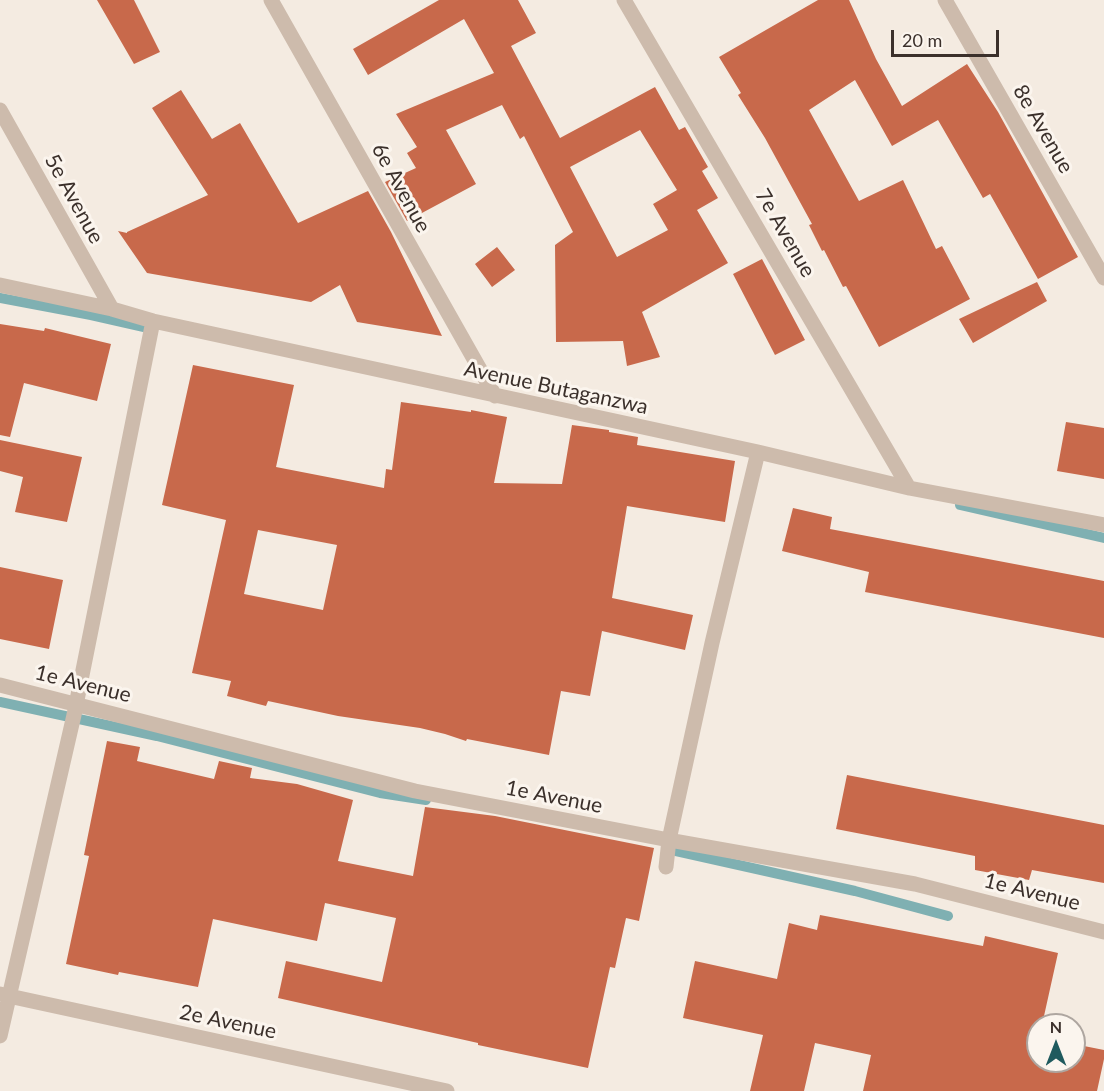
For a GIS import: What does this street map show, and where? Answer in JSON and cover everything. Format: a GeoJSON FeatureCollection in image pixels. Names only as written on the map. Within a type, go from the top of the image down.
{"type":"FeatureCollection","features":[{"type":"Feature","properties":{"kind":"street","name":"6e Avenue"},"geometry":{"type":"LineString","coordinates":[[271,0],[495,396]]}},
{"type":"Feature","properties":{"kind":"street","name":"7e Avenue"},"geometry":{"type":"LineString","coordinates":[[624,0],[909,488]]}},
{"type":"Feature","properties":{"kind":"street","name":"8e Avenue"},"geometry":{"type":"LineString","coordinates":[[945,0],[1104,278]]}},
{"type":"Feature","properties":{"kind":"street","name":"5e Avenue"},"geometry":{"type":"LineString","coordinates":[[0,110],[112,309]]}},
{"type":"Feature","properties":{"kind":"street","name":"Avenue Butaganzwa"},"geometry":{"type":"LineString","coordinates":[[0,285],[112,309],[153,321],[758,452],[909,488],[1104,525]]}},
{"type":"Feature","properties":{"kind":"street"},"geometry":{"type":"LineString","coordinates":[[0,1036],[4,995],[77,703],[153,321]]}},
{"type":"Feature","properties":{"kind":"street"},"geometry":{"type":"LineString","coordinates":[[666,867],[669,840],[712,643],[758,452]]}},
{"type":"Feature","properties":{"kind":"street","name":"1e Avenue"},"geometry":{"type":"LineString","coordinates":[[0,685],[414,791],[915,884],[1104,932]]}},
{"type":"Feature","properties":{"kind":"street","name":"2e Avenue"},"geometry":{"type":"LineString","coordinates":[[4,995],[447,1091]]}},
{"type":"Feature","properties":{"kind":"building"},"geometry":{"type":"Polygon","coordinates":[[[97,0],[134,0],[160,52],[134,64],[97,0]]]}},
{"type":"Feature","properties":{"kind":"building"},"geometry":{"type":"Polygon","coordinates":[[[439,0],[518,0],[536,33],[511,46],[560,138],[655,87],[679,130],[685,127],[708,167],[702,171],[718,198],[697,210],[728,263],[642,312],[660,357],[627,366],[623,341],[556,342],[555,245],[573,232],[524,136],[520,139],[502,105],[446,130],[476,184],[407,221],[385,182],[416,168],[407,153],[417,147],[396,114],[494,73],[464,19],[368,75],[353,49],[439,0]],[[640,130],[570,167],[617,257],[668,230],[653,204],[677,190],[640,130]]]}},
{"type":"Feature","properties":{"kind":"building"},"geometry":{"type":"Polygon","coordinates":[[[818,0],[849,0],[876,59],[902,106],[967,64],[998,112],[1078,257],[1038,279],[990,194],[983,198],[938,120],[892,146],[855,80],[809,110],[859,201],[903,180],[936,249],[942,246],[970,299],[879,347],[846,286],[843,287],[824,250],[822,251],[809,225],[812,224],[765,138],[738,95],[741,93],[719,57],[818,0]]]}},
{"type":"Feature","properties":{"kind":"building"},"geometry":{"type":"Polygon","coordinates":[[[181,90],[212,139],[240,123],[298,223],[368,191],[391,232],[442,336],[357,322],[340,285],[311,302],[147,273],[118,231],[127,233],[208,195],[152,108],[181,90]]]}},
{"type":"Feature","properties":{"kind":"building"},"geometry":{"type":"Polygon","coordinates":[[[497,247],[515,270],[492,287],[475,264],[497,247]]]}},
{"type":"Feature","properties":{"kind":"building"},"geometry":{"type":"Polygon","coordinates":[[[762,259],[805,340],[775,355],[733,274],[762,259]]]}},
{"type":"Feature","properties":{"kind":"building"},"geometry":{"type":"Polygon","coordinates":[[[1037,282],[1047,301],[973,343],[959,319],[1037,282]]]}},
{"type":"Feature","properties":{"kind":"building"},"geometry":{"type":"Polygon","coordinates":[[[0,324],[44,331],[45,328],[111,344],[97,401],[24,383],[10,437],[0,435],[0,324]]]}},
{"type":"Feature","properties":{"kind":"building"},"geometry":{"type":"Polygon","coordinates":[[[193,365],[294,385],[276,467],[384,488],[386,469],[392,470],[401,402],[471,412],[471,410],[507,417],[494,483],[562,484],[572,425],[638,437],[637,445],[735,461],[725,522],[627,506],[612,598],[693,615],[685,650],[602,631],[590,696],[561,691],[549,755],[467,739],[466,741],[420,728],[338,716],[268,701],[266,706],[227,696],[231,681],[192,673],[226,520],[162,505],[193,365]],[[258,530],[244,594],[323,610],[337,545],[258,530]]]}},
{"type":"Feature","properties":{"kind":"building"},"geometry":{"type":"Polygon","coordinates":[[[1066,422],[1104,428],[1104,479],[1057,471],[1066,422]]]}},
{"type":"Feature","properties":{"kind":"building"},"geometry":{"type":"Polygon","coordinates":[[[0,440],[82,457],[67,522],[15,512],[23,477],[0,471],[0,440]]]}},
{"type":"Feature","properties":{"kind":"building"},"geometry":{"type":"Polygon","coordinates":[[[793,508],[832,517],[830,529],[1104,581],[1104,638],[865,592],[869,572],[782,551],[793,508]]]}},
{"type":"Feature","properties":{"kind":"building"},"geometry":{"type":"Polygon","coordinates":[[[0,567],[63,580],[49,649],[0,639],[0,567]]]}},
{"type":"Feature","properties":{"kind":"building"},"geometry":{"type":"Polygon","coordinates":[[[107,741],[140,747],[137,761],[214,779],[219,761],[252,768],[250,778],[297,784],[353,800],[338,861],[413,876],[425,807],[495,816],[654,848],[639,921],[626,918],[615,968],[610,967],[588,1068],[278,998],[286,961],[382,982],[396,918],[325,903],[317,941],[213,919],[198,987],[119,972],[118,975],[66,964],[89,856],[84,855],[107,741]]]}},
{"type":"Feature","properties":{"kind":"building"},"geometry":{"type":"Polygon","coordinates":[[[847,775],[1104,825],[1104,883],[1032,870],[1029,880],[975,870],[975,856],[836,829],[847,775]]]}},
{"type":"Feature","properties":{"kind":"building"},"geometry":{"type":"Polygon","coordinates":[[[820,915],[983,946],[985,936],[1058,953],[1045,1013],[1026,1013],[1026,1073],[1086,1073],[1086,1046],[1104,1050],[1097,1091],[863,1091],[871,1055],[815,1043],[804,1091],[750,1091],[763,1035],[683,1018],[695,961],[777,979],[789,923],[817,930],[820,915]]]}},
{"type":"Feature","properties":{"kind":"waterway"},"geometry":{"type":"LineString","coordinates":[[0,298],[144,327]]}},
{"type":"Feature","properties":{"kind":"waterway"},"geometry":{"type":"LineString","coordinates":[[960,505],[1104,538]]}},
{"type":"Feature","properties":{"kind":"waterway"},"geometry":{"type":"LineString","coordinates":[[0,702],[157,736],[380,793],[426,800]]}},
{"type":"Feature","properties":{"kind":"waterway"},"geometry":{"type":"LineString","coordinates":[[676,851],[855,891],[948,916]]}}]}
